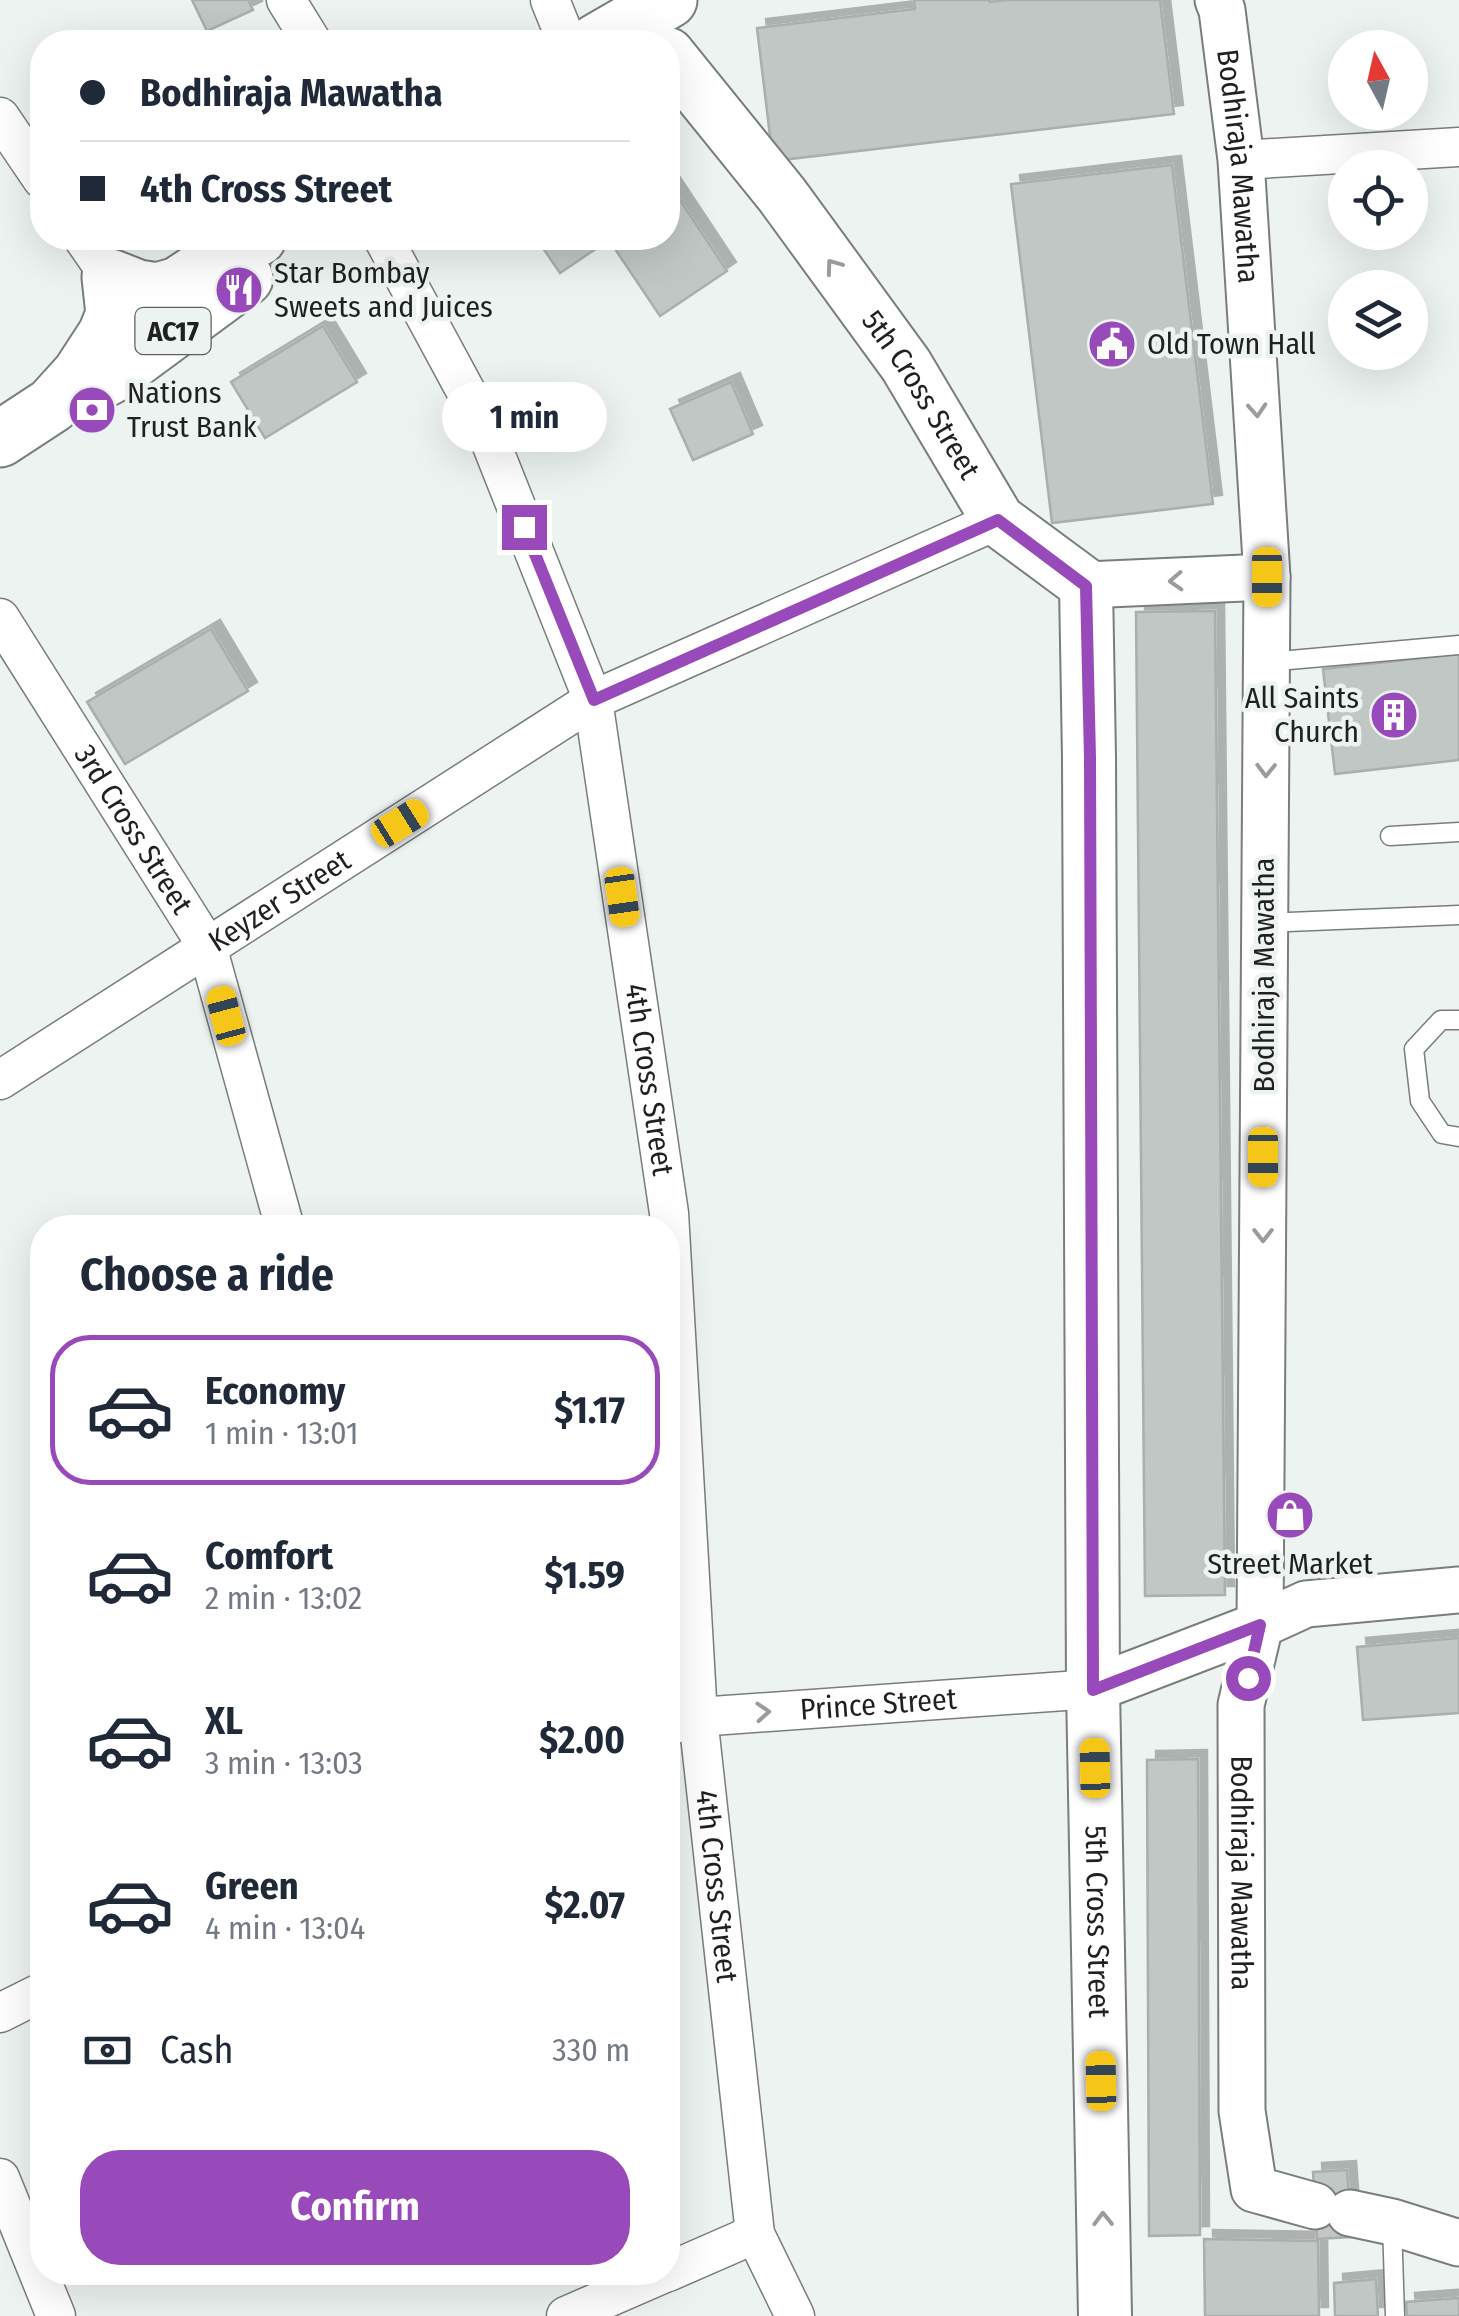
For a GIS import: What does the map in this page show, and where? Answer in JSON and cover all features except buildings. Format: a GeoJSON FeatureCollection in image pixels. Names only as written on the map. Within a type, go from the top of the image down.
{"type":"FeatureCollection","features":[{"type":"Feature","properties":{"kind":"main road","name":"5th Cross Street"},"geometry":{"type":"LineString","coordinates":[[680,72],[782,196],[906,366],[998,520],[1086,586],[1093,1690],[1105,2316]]}},
{"type":"Feature","properties":{"kind":"main road","name":"AC17"},"geometry":{"type":"LineString","coordinates":[[96,257],[138,288],[158,291],[178,284],[233,250]]}},
{"type":"Feature","properties":{"kind":"main road","name":"AC17"},"geometry":{"type":"LineString","coordinates":[[52,404],[116,373],[257,270],[270,250]]}},
{"type":"Feature","properties":{"kind":"main road","name":"AC17"},"geometry":{"type":"LineString","coordinates":[[0,440],[52,404],[80,374],[106,334],[114,314],[96,257]]}},
{"type":"Feature","properties":{"kind":"street"},"geometry":{"type":"LineString","coordinates":[[286,0],[305,30]]}},
{"type":"Feature","properties":{"kind":"street"},"geometry":{"type":"LineString","coordinates":[[550,0],[562,30]]}},
{"type":"Feature","properties":{"kind":"street","name":"Bodhiraja Mawatha"},"geometry":{"type":"LineString","coordinates":[[1218,0],[1241,160],[1267,577],[1260,1625],[1241,1705],[1242,2111],[1254,2189],[1352,2214]]}},
{"type":"Feature","properties":{"kind":"street"},"geometry":{"type":"LineString","coordinates":[[0,117],[30,161]]}},
{"type":"Feature","properties":{"kind":"street"},"geometry":{"type":"LineString","coordinates":[[1241,160],[1459,147]]}},
{"type":"Feature","properties":{"kind":"street","name":"4th Cross Street"},"geometry":{"type":"LineString","coordinates":[[390,250],[483,423],[594,700],[669,1215]]}},
{"type":"Feature","properties":{"kind":"street","name":"Keyzer Street"},"geometry":{"type":"LineString","coordinates":[[0,1080],[594,700],[998,520]]}},
{"type":"Feature","properties":{"kind":"street"},"geometry":{"type":"LineString","coordinates":[[1086,586],[1267,577]]}},
{"type":"Feature","properties":{"kind":"street","name":"3rd Cross Street"},"geometry":{"type":"LineString","coordinates":[[0,618],[207,946],[281,1215]]}},
{"type":"Feature","properties":{"kind":"street"},"geometry":{"type":"LineString","coordinates":[[1093,1690],[1306,1604],[1459,1590]]}},
{"type":"Feature","properties":{"kind":"street","name":"4th Cross Street"},"geometry":{"type":"LineString","coordinates":[[680,1612],[683,1721],[755,2234],[795,2316]]}},
{"type":"Feature","properties":{"kind":"street","name":"Prince Street"},"geometry":{"type":"LineString","coordinates":[[683,1721],[1093,1690]]}},
{"type":"Feature","properties":{"kind":"street"},"geometry":{"type":"LineString","coordinates":[[0,2014],[30,1998]]}},
{"type":"Feature","properties":{"kind":"street"},"geometry":{"type":"LineString","coordinates":[[0,2178],[30,2252]]}},
{"type":"Feature","properties":{"kind":"street"},"geometry":{"type":"LineString","coordinates":[[1352,2214],[1459,2244]]}},
{"type":"Feature","properties":{"kind":"street"},"geometry":{"type":"LineString","coordinates":[[680,2266],[755,2234]]}},
{"type":"Feature","properties":{"kind":"street"},"geometry":{"type":"LineString","coordinates":[[43,2285],[56,2316]]}},
{"type":"Feature","properties":{"kind":"street"},"geometry":{"type":"LineString","coordinates":[[566,2316],[637,2285]]}},
{"type":"Feature","properties":{"kind":"lane"},"geometry":{"type":"LineString","coordinates":[[1267,662],[1459,645]]}},
{"type":"Feature","properties":{"kind":"lane"},"geometry":{"type":"LineString","coordinates":[[1390,836],[1459,832]]}},
{"type":"Feature","properties":{"kind":"lane"},"geometry":{"type":"LineString","coordinates":[[1265,924],[1459,914]]}},
{"type":"Feature","properties":{"kind":"lane"},"geometry":{"type":"LineString","coordinates":[[1459,1020],[1441,1020],[1414,1049],[1420,1101],[1442,1134],[1459,1136]]}},
{"type":"Feature","properties":{"kind":"lane"},"geometry":{"type":"LineString","coordinates":[[1352,2214],[1395,2316]]}},
{"type":"Feature","properties":{"kind":"place","name":"Star Bombay Sweets and Juices"},"geometry":{"type":"Point","coordinates":[239,290]}},
{"type":"Feature","properties":{"kind":"place","name":"Old Town Hall"},"geometry":{"type":"Point","coordinates":[1112,344]}},
{"type":"Feature","properties":{"kind":"place","name":"Nations Trust Bank"},"geometry":{"type":"Point","coordinates":[92,410]}},
{"type":"Feature","properties":{"kind":"place","name":"All Saints Church"},"geometry":{"type":"Point","coordinates":[1394,715]}},
{"type":"Feature","properties":{"kind":"place","name":"Street Market"},"geometry":{"type":"Point","coordinates":[1290,1515]}},
{"type":"Feature","properties":{"kind":"route"},"geometry":{"type":"LineString","coordinates":[[524,527],[594,700],[998,520],[1086,586],[1093,1690],[1260,1625],[1248,1678]]}}]}
